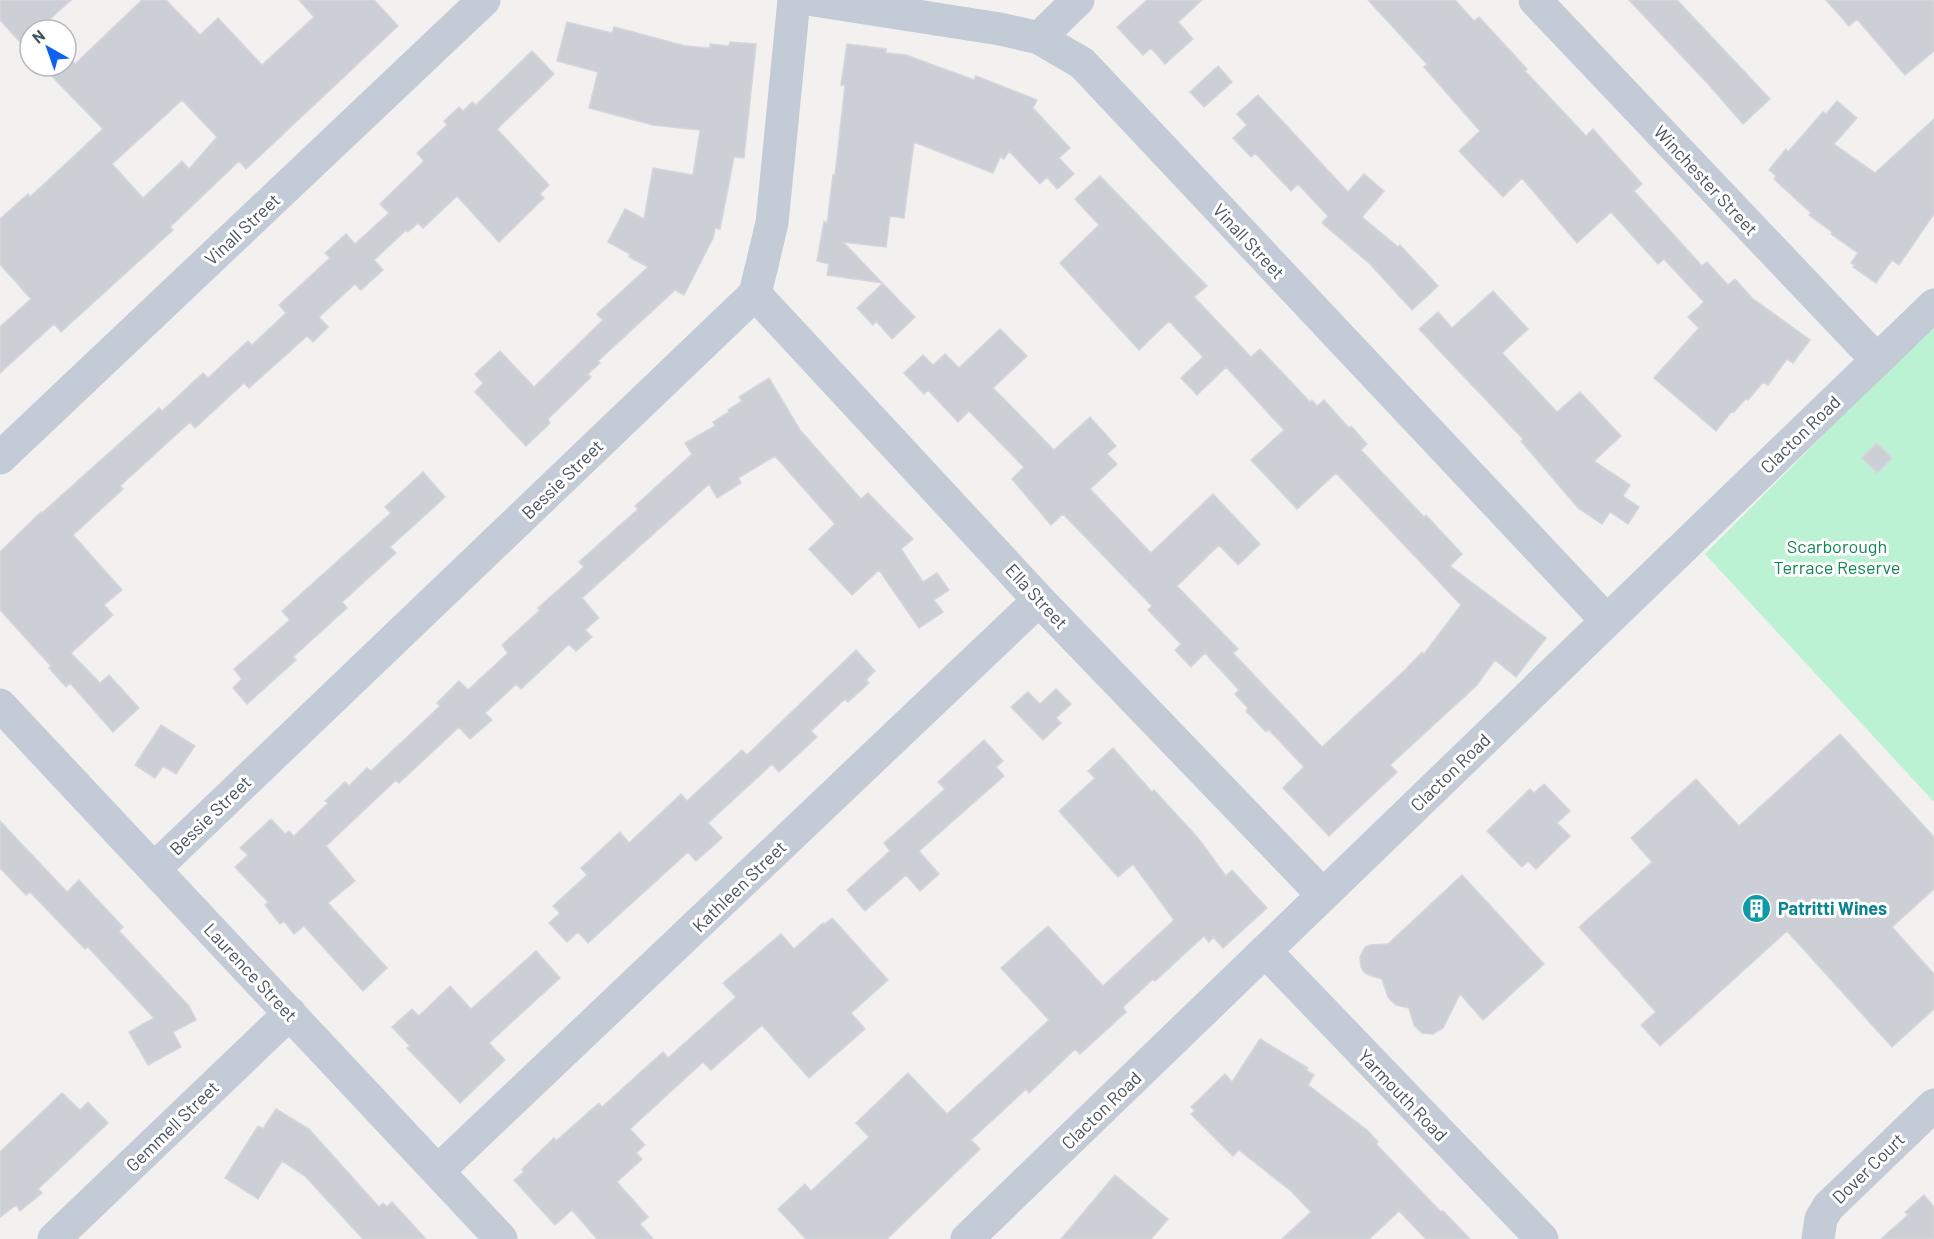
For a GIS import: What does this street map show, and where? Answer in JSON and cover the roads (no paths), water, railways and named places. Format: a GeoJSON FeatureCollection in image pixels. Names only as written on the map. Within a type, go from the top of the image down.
{"type":"FeatureCollection","features":[{"type":"Feature","properties":{"kind":"street","name":"Vinall Street"},"geometry":{"type":"LineString","coordinates":[[0,458],[484,0]]}},
{"type":"Feature","properties":{"kind":"street"},"geometry":{"type":"LineString","coordinates":[[755,294],[772,223],[794,0]]}},
{"type":"Feature","properties":{"kind":"street","name":"Vinall Street"},"geometry":{"type":"LineString","coordinates":[[814,0],[1000,29],[1038,38],[1082,63],[1607,621]]}},
{"type":"Feature","properties":{"kind":"street"},"geometry":{"type":"LineString","coordinates":[[1038,38],[1078,0]]}},
{"type":"Feature","properties":{"kind":"street","name":"Winchester Street"},"geometry":{"type":"LineString","coordinates":[[1535,0],[1877,360]]}},
{"type":"Feature","properties":{"kind":"street","name":"Ella Street"},"geometry":{"type":"LineString","coordinates":[[755,294],[1040,600],[1323,895]]}},
{"type":"Feature","properties":{"kind":"street","name":"Bessie Street"},"geometry":{"type":"LineString","coordinates":[[154,869],[755,294]]}},
{"type":"Feature","properties":{"kind":"street","name":"Clacton Road"},"geometry":{"type":"LineString","coordinates":[[967,1239],[1934,305]]}},
{"type":"Feature","properties":{"kind":"street","name":"Kathleen Street"},"geometry":{"type":"LineString","coordinates":[[438,1172],[1040,600]]}},
{"type":"Feature","properties":{"kind":"street","name":"Laurence Street"},"geometry":{"type":"LineString","coordinates":[[0,705],[501,1239]]}},
{"type":"Feature","properties":{"kind":"street","name":"Yarmouth Road"},"geometry":{"type":"LineString","coordinates":[[1265,951],[1542,1239]]}},
{"type":"Feature","properties":{"kind":"street","name":"Gemmell Street"},"geometry":{"type":"LineString","coordinates":[[54,1239],[290,1014]]}},
{"type":"Feature","properties":{"kind":"street","name":"Dover Court"},"geometry":{"type":"LineString","coordinates":[[1818,1239],[1821,1219],[1828,1207],[1934,1105]]}},
{"type":"Feature","properties":{"kind":"place","name":"Patritti Wines"},"geometry":{"type":"Point","coordinates":[1757,908]}},
{"type":"Feature","properties":{"kind":"park label","name":"Scarborough Terrace Reserve"},"geometry":{"type":"Point","coordinates":[1837,556]}}]}
